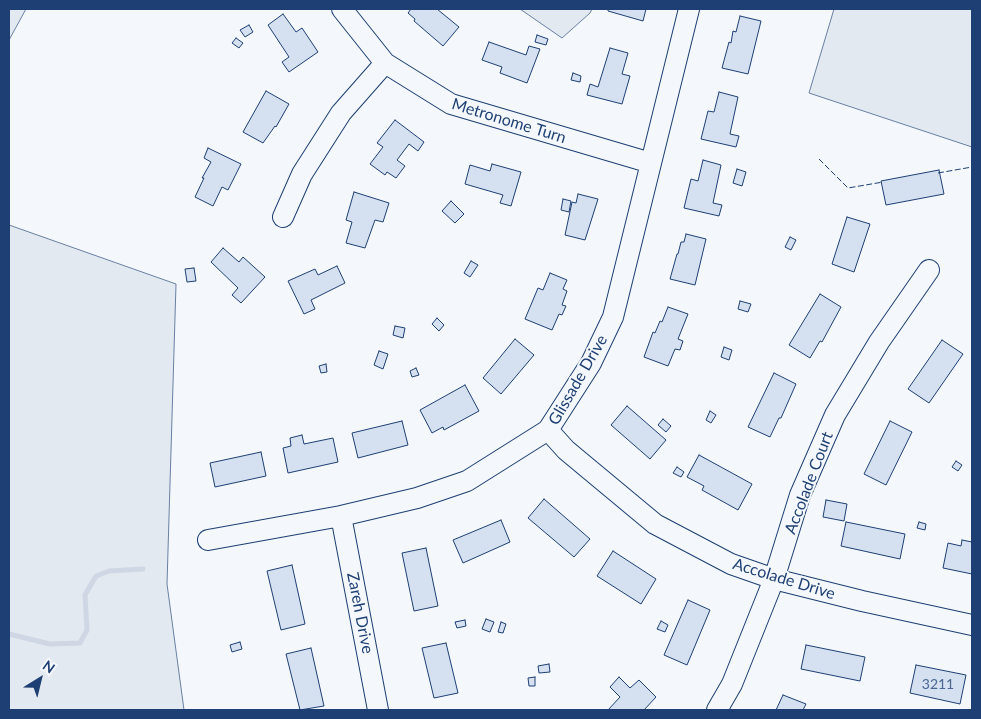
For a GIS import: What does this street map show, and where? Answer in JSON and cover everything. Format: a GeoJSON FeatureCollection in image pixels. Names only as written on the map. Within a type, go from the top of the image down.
{"type":"FeatureCollection","features":[{"type":"Feature","properties":{"kind":"street","name":"Metronome Turn"},"geometry":{"type":"LineString","coordinates":[[342,9],[384,62],[451,104],[651,163]]}},
{"type":"Feature","properties":{"kind":"street","name":"Glissade Drive"},"geometry":{"type":"LineString","coordinates":[[208,540],[341,516],[417,498],[467,480],[548,430],[592,363],[613,317],[690,9]]}},
{"type":"Feature","properties":{"kind":"street"},"geometry":{"type":"LineString","coordinates":[[283,217],[302,174],[341,113],[384,62]]}},
{"type":"Feature","properties":{"kind":"street","name":"Accolade Court"},"geometry":{"type":"LineString","coordinates":[[717,710],[732,684],[774,579],[800,496],[835,415],[879,342],[929,270]]}},
{"type":"Feature","properties":{"kind":"street","name":"Accolade Drive"},"geometry":{"type":"LineString","coordinates":[[548,430],[566,450],[655,524],[731,564],[774,579],[862,601],[972,625]]}},
{"type":"Feature","properties":{"kind":"street","name":"Zareh Drive"},"geometry":{"type":"LineString","coordinates":[[341,516],[378,710]]}},
{"type":"Feature","properties":{"kind":"shaded area"},"geometry":{"type":"Polygon","coordinates":[[[9,9],[26,9],[9,40],[9,9]]]}},
{"type":"Feature","properties":{"kind":"shaded area"},"geometry":{"type":"Polygon","coordinates":[[[520,9],[592,9],[562,38],[520,9]]]}},
{"type":"Feature","properties":{"kind":"shaded area"},"geometry":{"type":"Polygon","coordinates":[[[834,9],[972,9],[972,147],[809,93],[834,9]]]}},
{"type":"Feature","properties":{"kind":"shaded area"},"geometry":{"type":"Polygon","coordinates":[[[9,225],[176,284],[167,584],[184,710],[9,710],[9,225]]]}},
{"type":"Feature","properties":{"kind":"building"},"geometry":{"type":"Polygon","coordinates":[[[411,9],[437,9],[459,27],[443,46],[414,21],[415,19],[408,13],[411,9]]]}},
{"type":"Feature","properties":{"kind":"building"},"geometry":{"type":"Polygon","coordinates":[[[608,9],[646,9],[643,21],[608,11],[608,9]]]}},
{"type":"Feature","properties":{"kind":"building"},"geometry":{"type":"Polygon","coordinates":[[[283,14],[296,32],[302,28],[318,52],[289,72],[282,62],[289,57],[268,25],[283,14]]]}},
{"type":"Feature","properties":{"kind":"building"},"geometry":{"type":"Polygon","coordinates":[[[740,16],[761,21],[748,74],[722,68],[729,42],[731,43],[733,31],[736,32],[740,16]]]}},
{"type":"Feature","properties":{"kind":"building"},"geometry":{"type":"Polygon","coordinates":[[[249,25],[253,32],[245,37],[240,30],[249,25]]]}},
{"type":"Feature","properties":{"kind":"building"},"geometry":{"type":"Polygon","coordinates":[[[537,35],[548,39],[546,45],[535,42],[537,35]]]}},
{"type":"Feature","properties":{"kind":"building"},"geometry":{"type":"Polygon","coordinates":[[[236,38],[243,43],[239,48],[232,43],[236,38]]]}},
{"type":"Feature","properties":{"kind":"building"},"geometry":{"type":"Polygon","coordinates":[[[489,42],[526,55],[529,46],[540,49],[527,83],[500,73],[502,67],[482,60],[489,42]]]}},
{"type":"Feature","properties":{"kind":"building"},"geometry":{"type":"Polygon","coordinates":[[[610,48],[628,53],[622,74],[630,76],[622,104],[587,95],[590,84],[598,87],[610,48]]]}},
{"type":"Feature","properties":{"kind":"building"},"geometry":{"type":"Polygon","coordinates":[[[573,73],[581,76],[580,82],[571,80],[573,73]]]}},
{"type":"Feature","properties":{"kind":"building"},"geometry":{"type":"Polygon","coordinates":[[[266,91],[289,104],[276,127],[263,143],[243,132],[266,91]]]}},
{"type":"Feature","properties":{"kind":"building"},"geometry":{"type":"Polygon","coordinates":[[[719,92],[738,97],[730,134],[739,136],[736,147],[701,139],[708,111],[714,112],[719,92]]]}},
{"type":"Feature","properties":{"kind":"building"},"geometry":{"type":"Polygon","coordinates":[[[395,120],[424,142],[418,151],[409,144],[397,160],[405,166],[396,178],[387,172],[385,175],[370,164],[383,147],[377,143],[395,120]]]}},
{"type":"Feature","properties":{"kind":"building"},"geometry":{"type":"Polygon","coordinates":[[[208,148],[241,164],[228,190],[222,187],[213,206],[195,197],[204,178],[202,178],[211,162],[204,158],[208,148]]]}},
{"type":"Feature","properties":{"kind":"building"},"geometry":{"type":"Polygon","coordinates":[[[703,160],[721,165],[713,203],[722,205],[719,216],[684,208],[691,179],[698,181],[703,160]]]}},
{"type":"Feature","properties":{"kind":"building"},"geometry":{"type":"Polygon","coordinates":[[[492,164],[521,172],[511,206],[500,203],[503,195],[465,184],[470,165],[490,171],[492,164]]]}},
{"type":"Feature","properties":{"kind":"building"},"geometry":{"type":"Polygon","coordinates":[[[737,169],[746,172],[742,186],[733,183],[737,169]]]}},
{"type":"Feature","properties":{"kind":"building"},"geometry":{"type":"Polygon","coordinates":[[[939,170],[944,194],[886,205],[881,181],[939,170]]]}},
{"type":"Feature","properties":{"kind":"building"},"geometry":{"type":"Polygon","coordinates":[[[354,192],[389,203],[383,222],[375,220],[365,248],[346,243],[352,222],[346,220],[354,192]]]}},
{"type":"Feature","properties":{"kind":"building"},"geometry":{"type":"Polygon","coordinates":[[[578,194],[598,199],[585,240],[565,235],[572,202],[576,203],[578,194]]]}},
{"type":"Feature","properties":{"kind":"building"},"geometry":{"type":"Polygon","coordinates":[[[563,199],[571,201],[569,212],[561,210],[563,199]]]}},
{"type":"Feature","properties":{"kind":"building"},"geometry":{"type":"Polygon","coordinates":[[[451,201],[464,214],[455,223],[442,211],[451,201]]]}},
{"type":"Feature","properties":{"kind":"building"},"geometry":{"type":"Polygon","coordinates":[[[847,217],[870,224],[854,272],[832,264],[847,217]]]}},
{"type":"Feature","properties":{"kind":"building"},"geometry":{"type":"Polygon","coordinates":[[[686,234],[706,239],[695,285],[670,279],[681,242],[684,242],[686,234]]]}},
{"type":"Feature","properties":{"kind":"building"},"geometry":{"type":"Polygon","coordinates":[[[790,237],[796,240],[791,250],[785,247],[790,237]]]}},
{"type":"Feature","properties":{"kind":"building"},"geometry":{"type":"Polygon","coordinates":[[[223,248],[239,262],[243,257],[265,277],[241,303],[232,295],[238,288],[211,262],[223,248]]]}},
{"type":"Feature","properties":{"kind":"building"},"geometry":{"type":"Polygon","coordinates":[[[471,261],[478,265],[470,277],[464,273],[471,261]]]}},
{"type":"Feature","properties":{"kind":"building"},"geometry":{"type":"Polygon","coordinates":[[[337,266],[345,283],[311,300],[315,309],[304,314],[288,281],[315,269],[318,275],[337,266]]]}},
{"type":"Feature","properties":{"kind":"building"},"geometry":{"type":"Polygon","coordinates":[[[194,268],[196,281],[187,282],[185,269],[194,268]]]}},
{"type":"Feature","properties":{"kind":"building"},"geometry":{"type":"Polygon","coordinates":[[[550,273],[567,280],[563,289],[567,291],[562,305],[566,306],[562,315],[559,314],[552,330],[525,319],[538,288],[543,290],[550,273]]]}},
{"type":"Feature","properties":{"kind":"building"},"geometry":{"type":"Polygon","coordinates":[[[820,294],[841,307],[822,342],[820,341],[810,358],[789,345],[820,294]]]}},
{"type":"Feature","properties":{"kind":"building"},"geometry":{"type":"Polygon","coordinates":[[[740,301],[751,304],[748,312],[738,309],[740,301]]]}},
{"type":"Feature","properties":{"kind":"building"},"geometry":{"type":"Polygon","coordinates":[[[668,307],[688,314],[678,339],[683,341],[680,350],[675,349],[668,366],[644,357],[653,332],[655,333],[660,321],[662,322],[668,307]]]}},
{"type":"Feature","properties":{"kind":"building"},"geometry":{"type":"Polygon","coordinates":[[[437,318],[444,325],[439,331],[432,324],[437,318]]]}},
{"type":"Feature","properties":{"kind":"building"},"geometry":{"type":"Polygon","coordinates":[[[395,326],[405,328],[403,338],[393,335],[395,326]]]}},
{"type":"Feature","properties":{"kind":"building"},"geometry":{"type":"Polygon","coordinates":[[[515,339],[534,355],[501,394],[483,378],[515,339]]]}},
{"type":"Feature","properties":{"kind":"building"},"geometry":{"type":"Polygon","coordinates":[[[942,340],[963,354],[929,403],[908,389],[942,340]]]}},
{"type":"Feature","properties":{"kind":"building"},"geometry":{"type":"Polygon","coordinates":[[[724,347],[732,350],[729,360],[721,357],[724,347]]]}},
{"type":"Feature","properties":{"kind":"building"},"geometry":{"type":"Polygon","coordinates":[[[379,351],[388,354],[383,369],[374,365],[379,351]]]}},
{"type":"Feature","properties":{"kind":"building"},"geometry":{"type":"Polygon","coordinates":[[[326,364],[327,372],[321,373],[319,366],[326,364]]]}},
{"type":"Feature","properties":{"kind":"building"},"geometry":{"type":"Polygon","coordinates":[[[416,368],[419,375],[412,377],[410,371],[416,368]]]}},
{"type":"Feature","properties":{"kind":"building"},"geometry":{"type":"Polygon","coordinates":[[[774,373],[796,384],[781,418],[779,418],[770,437],[748,427],[774,373]]]}},
{"type":"Feature","properties":{"kind":"building"},"geometry":{"type":"Polygon","coordinates":[[[465,385],[479,411],[444,430],[443,427],[432,433],[420,410],[465,385]]]}},
{"type":"Feature","properties":{"kind":"building"},"geometry":{"type":"Polygon","coordinates":[[[627,406],[666,440],[650,459],[611,425],[627,406]]]}},
{"type":"Feature","properties":{"kind":"building"},"geometry":{"type":"Polygon","coordinates":[[[710,411],[716,415],[711,423],[706,420],[710,411]]]}},
{"type":"Feature","properties":{"kind":"building"},"geometry":{"type":"Polygon","coordinates":[[[663,419],[671,426],[666,432],[658,425],[663,419]]]}},
{"type":"Feature","properties":{"kind":"building"},"geometry":{"type":"Polygon","coordinates":[[[402,421],[408,445],[358,458],[352,433],[402,421]]]}},
{"type":"Feature","properties":{"kind":"building"},"geometry":{"type":"Polygon","coordinates":[[[890,421],[912,432],[886,485],[864,474],[890,421]]]}},
{"type":"Feature","properties":{"kind":"building"},"geometry":{"type":"Polygon","coordinates":[[[302,435],[304,444],[333,438],[338,462],[288,473],[283,448],[291,446],[290,438],[302,435]]]}},
{"type":"Feature","properties":{"kind":"building"},"geometry":{"type":"Polygon","coordinates":[[[261,452],[266,476],[215,487],[210,463],[261,452]]]}},
{"type":"Feature","properties":{"kind":"building"},"geometry":{"type":"Polygon","coordinates":[[[699,455],[752,484],[738,510],[702,490],[704,486],[687,477],[699,455]]]}},
{"type":"Feature","properties":{"kind":"building"},"geometry":{"type":"Polygon","coordinates":[[[956,461],[962,465],[958,471],[952,467],[956,461]]]}},
{"type":"Feature","properties":{"kind":"building"},"geometry":{"type":"Polygon","coordinates":[[[677,467],[684,472],[681,477],[673,473],[677,467]]]}},
{"type":"Feature","properties":{"kind":"building"},"geometry":{"type":"Polygon","coordinates":[[[544,499],[590,539],[574,557],[528,518],[544,499]]]}},
{"type":"Feature","properties":{"kind":"building"},"geometry":{"type":"Polygon","coordinates":[[[826,500],[847,504],[844,521],[823,517],[826,500]]]}},
{"type":"Feature","properties":{"kind":"building"},"geometry":{"type":"Polygon","coordinates":[[[501,520],[510,542],[463,563],[453,540],[501,520]]]}},
{"type":"Feature","properties":{"kind":"building"},"geometry":{"type":"Polygon","coordinates":[[[846,522],[905,534],[900,559],[841,546],[846,522]]]}},
{"type":"Feature","properties":{"kind":"building"},"geometry":{"type":"Polygon","coordinates":[[[919,522],[926,524],[925,530],[917,528],[919,522]]]}},
{"type":"Feature","properties":{"kind":"building"},"geometry":{"type":"Polygon","coordinates":[[[962,540],[972,542],[972,574],[943,568],[948,543],[961,546],[962,540]]]}},
{"type":"Feature","properties":{"kind":"building"},"geometry":{"type":"Polygon","coordinates":[[[426,548],[438,606],[414,611],[402,553],[426,548]]]}},
{"type":"Feature","properties":{"kind":"building"},"geometry":{"type":"Polygon","coordinates":[[[613,551],[656,579],[641,604],[597,576],[613,551]]]}},
{"type":"Feature","properties":{"kind":"building"},"geometry":{"type":"Polygon","coordinates":[[[292,565],[305,624],[281,630],[267,571],[292,565]]]}},
{"type":"Feature","properties":{"kind":"building"},"geometry":{"type":"Polygon","coordinates":[[[688,600],[710,610],[687,665],[664,655],[688,600]]]}},
{"type":"Feature","properties":{"kind":"building"},"geometry":{"type":"Polygon","coordinates":[[[486,619],[494,622],[490,632],[482,629],[486,619]]]}},
{"type":"Feature","properties":{"kind":"building"},"geometry":{"type":"Polygon","coordinates":[[[465,620],[466,626],[457,628],[455,622],[465,620]]]}},
{"type":"Feature","properties":{"kind":"building"},"geometry":{"type":"Polygon","coordinates":[[[661,621],[668,625],[665,632],[657,629],[661,621]]]}},
{"type":"Feature","properties":{"kind":"building"},"geometry":{"type":"Polygon","coordinates":[[[501,622],[506,624],[503,633],[498,632],[501,622]]]}},
{"type":"Feature","properties":{"kind":"building"},"geometry":{"type":"Polygon","coordinates":[[[240,642],[242,649],[232,652],[230,645],[240,642]]]}},
{"type":"Feature","properties":{"kind":"building"},"geometry":{"type":"Polygon","coordinates":[[[446,643],[458,693],[434,698],[422,648],[446,643]]]}},
{"type":"Feature","properties":{"kind":"building"},"geometry":{"type":"Polygon","coordinates":[[[806,645],[865,657],[860,681],[801,669],[806,645]]]}},
{"type":"Feature","properties":{"kind":"building"},"geometry":{"type":"Polygon","coordinates":[[[311,648],[324,706],[300,710],[286,654],[311,648]]]}},
{"type":"Feature","properties":{"kind":"building"},"geometry":{"type":"Polygon","coordinates":[[[549,664],[550,672],[539,673],[538,666],[549,664]]]}},
{"type":"Feature","properties":{"kind":"building"},"geometry":{"type":"Polygon","coordinates":[[[916,665],[966,675],[960,704],[910,693],[916,665]]]}},
{"type":"Feature","properties":{"kind":"building"},"geometry":{"type":"Polygon","coordinates":[[[535,677],[535,686],[529,686],[528,678],[535,677]]]}},
{"type":"Feature","properties":{"kind":"building"},"geometry":{"type":"Polygon","coordinates":[[[619,677],[630,688],[639,680],[656,697],[644,710],[608,710],[620,697],[610,687],[619,677]]]}},
{"type":"Feature","properties":{"kind":"building"},"geometry":{"type":"Polygon","coordinates":[[[783,695],[806,704],[803,710],[776,710],[783,695]]]}},
{"type":"Feature","properties":{"kind":"waterway"},"geometry":{"type":"LineString","coordinates":[[9,634],[50,644],[80,643],[87,630],[85,595],[96,576],[109,571],[143,569]]}},
{"type":"Feature","properties":{"kind":"fence"},"geometry":{"type":"LineString","coordinates":[[819,159],[848,188],[883,182]]}},
{"type":"Feature","properties":{"kind":"fence"},"geometry":{"type":"LineString","coordinates":[[938,173],[972,167]]}}]}
